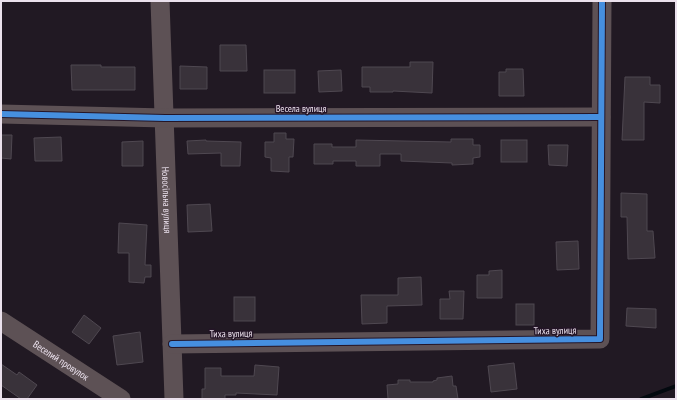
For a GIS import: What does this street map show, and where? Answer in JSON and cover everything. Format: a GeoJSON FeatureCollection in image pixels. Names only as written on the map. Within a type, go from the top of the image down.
{"type":"FeatureCollection","features":[{"type":"Feature","properties":{"kind":"street","name":"Новосільна вулиця"},"geometry":{"type":"LineString","coordinates":[[160,1],[174,399]]}},
{"type":"Feature","properties":{"kind":"street","name":"Тиха вулиця"},"geometry":{"type":"LineString","coordinates":[[172,344],[600,339],[600,117],[602,1]]}},
{"type":"Feature","properties":{"kind":"street","name":"Весела вулиця"},"geometry":{"type":"LineString","coordinates":[[1,114],[165,118],[600,117]]}},
{"type":"Feature","properties":{"kind":"street","name":"Веселий провулок"},"geometry":{"type":"LineString","coordinates":[[1,321],[121,399]]}},
{"type":"Feature","properties":{"kind":"building"},"geometry":{"type":"Polygon","coordinates":[[[220,45],[246,45],[247,71],[220,71],[220,45]]]}},
{"type":"Feature","properties":{"kind":"building"},"geometry":{"type":"Polygon","coordinates":[[[410,62],[433,62],[432,93],[393,91],[370,92],[370,87],[362,87],[362,67],[410,67],[410,62]]]}},
{"type":"Feature","properties":{"kind":"building"},"geometry":{"type":"Polygon","coordinates":[[[71,65],[135,67],[135,90],[72,90],[71,65]]]}},
{"type":"Feature","properties":{"kind":"building"},"geometry":{"type":"Polygon","coordinates":[[[180,66],[207,67],[207,89],[180,89],[180,66]]]}},
{"type":"Feature","properties":{"kind":"building"},"geometry":{"type":"Polygon","coordinates":[[[506,69],[523,69],[524,96],[499,96],[499,72],[506,72],[506,69]]]}},
{"type":"Feature","properties":{"kind":"building"},"geometry":{"type":"Polygon","coordinates":[[[264,70],[295,70],[295,93],[264,93],[264,70]]]}},
{"type":"Feature","properties":{"kind":"building"},"geometry":{"type":"Polygon","coordinates":[[[341,70],[342,91],[319,92],[318,71],[341,70]]]}},
{"type":"Feature","properties":{"kind":"building"},"geometry":{"type":"Polygon","coordinates":[[[625,77],[650,77],[650,85],[660,85],[660,103],[644,102],[644,140],[622,140],[625,77]]]}},
{"type":"Feature","properties":{"kind":"building"},"geometry":{"type":"Polygon","coordinates":[[[274,133],[286,133],[286,139],[294,139],[293,157],[289,157],[289,172],[271,171],[271,158],[265,157],[265,142],[274,142],[274,133]]]}},
{"type":"Feature","properties":{"kind":"building"},"geometry":{"type":"Polygon","coordinates":[[[1,135],[12,135],[11,159],[1,158],[1,135]]]}},
{"type":"Feature","properties":{"kind":"building"},"geometry":{"type":"Polygon","coordinates":[[[61,137],[62,161],[35,161],[34,138],[61,137]]]}},
{"type":"Feature","properties":{"kind":"building"},"geometry":{"type":"Polygon","coordinates":[[[451,139],[473,139],[473,145],[480,145],[480,157],[473,158],[473,164],[452,165],[452,163],[401,161],[401,154],[380,154],[380,166],[356,166],[356,161],[333,161],[333,164],[314,164],[314,144],[332,144],[332,147],[356,147],[356,140],[451,142],[451,139]]]}},
{"type":"Feature","properties":{"kind":"building"},"geometry":{"type":"Polygon","coordinates":[[[206,140],[241,142],[240,166],[221,166],[221,153],[188,154],[187,141],[206,140]]]}},
{"type":"Feature","properties":{"kind":"building"},"geometry":{"type":"Polygon","coordinates":[[[501,140],[527,140],[527,162],[501,162],[501,140]]]}},
{"type":"Feature","properties":{"kind":"building"},"geometry":{"type":"Polygon","coordinates":[[[143,141],[143,166],[122,166],[122,142],[143,141]]]}},
{"type":"Feature","properties":{"kind":"building"},"geometry":{"type":"Polygon","coordinates":[[[548,145],[568,145],[567,166],[549,165],[548,145]]]}},
{"type":"Feature","properties":{"kind":"building"},"geometry":{"type":"Polygon","coordinates":[[[621,193],[647,194],[647,231],[653,231],[655,258],[628,259],[627,217],[621,217],[621,193]]]}},
{"type":"Feature","properties":{"kind":"building"},"geometry":{"type":"Polygon","coordinates":[[[210,204],[212,231],[188,232],[187,205],[210,204]]]}},
{"type":"Feature","properties":{"kind":"building"},"geometry":{"type":"Polygon","coordinates":[[[119,223],[147,225],[145,265],[151,265],[151,277],[145,277],[144,283],[129,282],[129,253],[118,253],[119,223]]]}},
{"type":"Feature","properties":{"kind":"building"},"geometry":{"type":"Polygon","coordinates":[[[578,241],[579,269],[557,270],[556,242],[578,241]]]}},
{"type":"Feature","properties":{"kind":"building"},"geometry":{"type":"Polygon","coordinates":[[[502,270],[502,298],[477,298],[477,275],[489,275],[489,271],[502,270]]]}},
{"type":"Feature","properties":{"kind":"building"},"geometry":{"type":"Polygon","coordinates":[[[421,277],[422,305],[387,306],[387,323],[362,324],[361,295],[398,295],[398,278],[421,277]]]}},
{"type":"Feature","properties":{"kind":"building"},"geometry":{"type":"Polygon","coordinates":[[[449,291],[464,291],[463,319],[440,319],[440,299],[450,299],[449,291]]]}},
{"type":"Feature","properties":{"kind":"building"},"geometry":{"type":"Polygon","coordinates":[[[234,297],[255,297],[255,321],[234,321],[234,297]]]}},
{"type":"Feature","properties":{"kind":"building"},"geometry":{"type":"Polygon","coordinates":[[[516,304],[534,304],[534,325],[516,325],[516,304]]]}},
{"type":"Feature","properties":{"kind":"building"},"geometry":{"type":"Polygon","coordinates":[[[627,308],[656,309],[656,328],[626,326],[627,308]]]}},
{"type":"Feature","properties":{"kind":"building"},"geometry":{"type":"Polygon","coordinates":[[[84,315],[101,328],[89,344],[72,332],[84,315]]]}},
{"type":"Feature","properties":{"kind":"building"},"geometry":{"type":"Polygon","coordinates":[[[140,332],[143,362],[117,365],[113,336],[140,332]]]}},
{"type":"Feature","properties":{"kind":"building"},"geometry":{"type":"Polygon","coordinates":[[[514,363],[517,389],[491,392],[488,366],[514,363]]]}},
{"type":"Feature","properties":{"kind":"building"},"geometry":{"type":"Polygon","coordinates":[[[1,364],[17,375],[19,372],[37,385],[27,399],[21,399],[1,385],[1,364]]]}},
{"type":"Feature","properties":{"kind":"building"},"geometry":{"type":"Polygon","coordinates":[[[255,365],[279,367],[277,395],[236,393],[236,395],[225,395],[225,399],[202,399],[202,389],[205,389],[205,368],[221,368],[221,376],[254,376],[255,365]]]}},
{"type":"Feature","properties":{"kind":"building"},"geometry":{"type":"Polygon","coordinates":[[[452,376],[453,386],[456,386],[458,399],[388,399],[387,385],[398,384],[398,380],[410,380],[410,382],[433,382],[437,380],[437,378],[452,376]]]}},
{"type":"Feature","properties":{"kind":"waterway"},"geometry":{"type":"LineString","coordinates":[[641,399],[676,386]]}},
{"type":"Feature","properties":{"kind":"cycle path"},"geometry":{"type":"LineString","coordinates":[[172,344],[600,339],[602,1]]}},
{"type":"Feature","properties":{"kind":"cycle path"},"geometry":{"type":"LineString","coordinates":[[1,114],[165,118],[601,117]]}}]}
